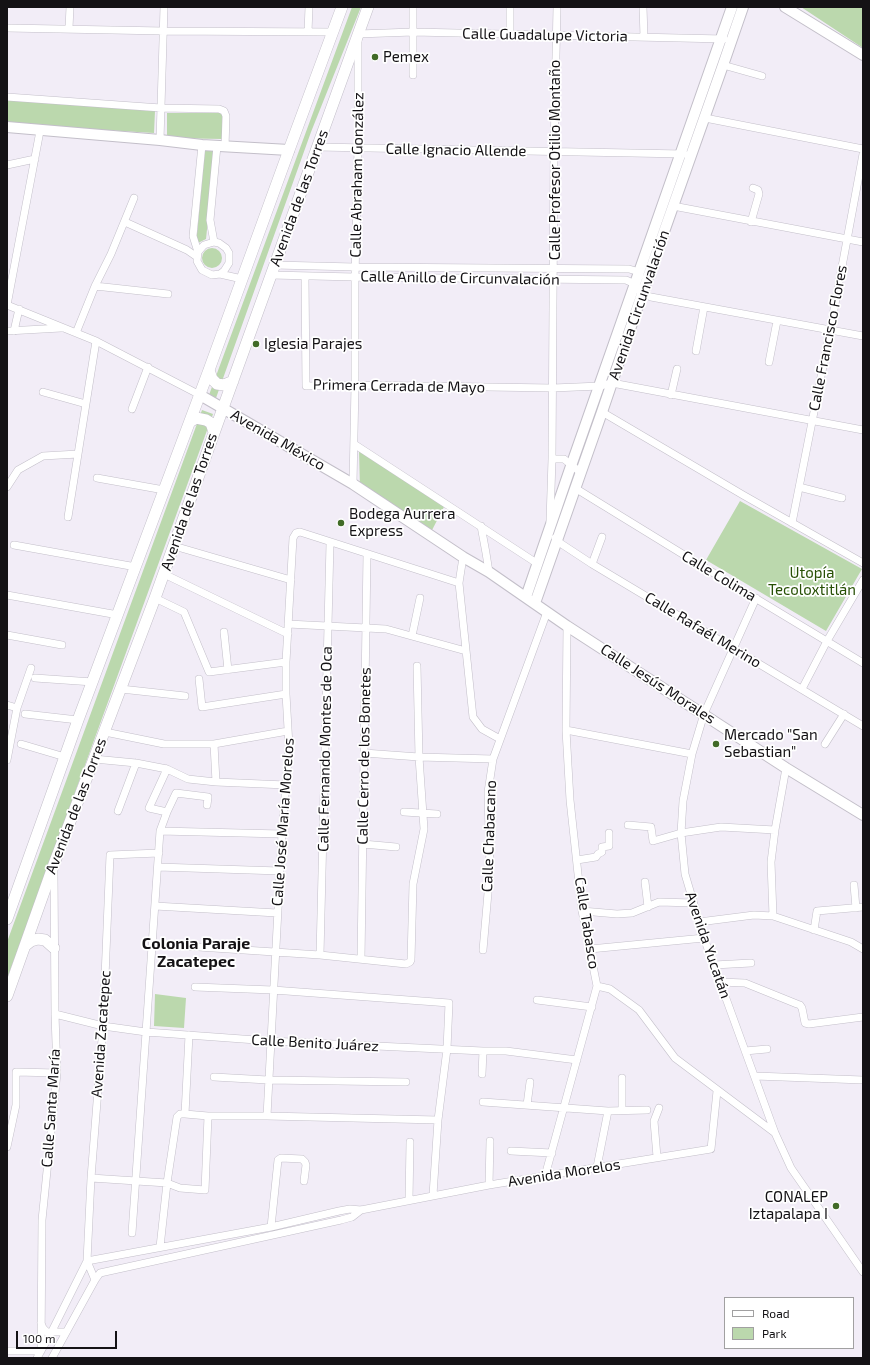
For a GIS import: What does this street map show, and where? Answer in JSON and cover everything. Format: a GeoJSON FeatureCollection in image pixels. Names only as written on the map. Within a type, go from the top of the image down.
{"type":"FeatureCollection","features":[{"type":"Feature","properties":{"kind":"main road","name":"Avenida de las Torres"},"geometry":{"type":"LineString","coordinates":[[7,919],[78,720],[210,370],[242,278],[342,7]]}},
{"type":"Feature","properties":{"kind":"main road","name":"Avenida de las Torres"},"geometry":{"type":"LineString","coordinates":[[7,996],[54,864],[156,598],[214,432],[368,7]]}},
{"type":"Feature","properties":{"kind":"main road"},"geometry":{"type":"LineString","coordinates":[[210,370],[212,379],[217,384],[224,385],[233,381]]}},
{"type":"Feature","properties":{"kind":"main road"},"geometry":{"type":"LineString","coordinates":[[190,422],[200,418],[206,420],[213,426],[214,432]]}},
{"type":"Feature","properties":{"kind":"main road"},"geometry":{"type":"LineString","coordinates":[[26,945],[31,940],[38,939],[45,940],[54,948]]}},
{"type":"Feature","properties":{"kind":"street"},"geometry":{"type":"LineString","coordinates":[[69,28],[70,7]]}},
{"type":"Feature","properties":{"kind":"street"},"geometry":{"type":"LineString","coordinates":[[160,140],[164,7]]}},
{"type":"Feature","properties":{"kind":"street"},"geometry":{"type":"LineString","coordinates":[[308,32],[309,7]]}},
{"type":"Feature","properties":{"kind":"street"},"geometry":{"type":"LineString","coordinates":[[413,7],[413,75]]}},
{"type":"Feature","properties":{"kind":"street"},"geometry":{"type":"LineString","coordinates":[[510,7],[510,35]]}},
{"type":"Feature","properties":{"kind":"street","name":"Calle Profesor Otilio Montaño"},"geometry":{"type":"LineString","coordinates":[[549,529],[552,460],[554,152],[557,7]]}},
{"type":"Feature","properties":{"kind":"street"},"geometry":{"type":"LineString","coordinates":[[643,7],[644,37]]}},
{"type":"Feature","properties":{"kind":"street","name":"Avenida Circunvalación"},"geometry":{"type":"LineString","coordinates":[[535,603],[646,282],[705,118],[707,94],[721,39],[732,7]]}},
{"type":"Feature","properties":{"kind":"street","name":"Avenida Circunvalación"},"geometry":{"type":"LineString","coordinates":[[526,597],[680,154],[707,94],[723,65],[742,7]]}},
{"type":"Feature","properties":{"kind":"street"},"geometry":{"type":"LineString","coordinates":[[785,7],[863,56]]}},
{"type":"Feature","properties":{"kind":"street"},"geometry":{"type":"LineString","coordinates":[[7,28],[332,32]]}},
{"type":"Feature","properties":{"kind":"street","name":"Calle Guadalupe Victoria"},"geometry":{"type":"LineString","coordinates":[[358,34],[413,32],[732,39]]}},
{"type":"Feature","properties":{"kind":"street","name":"Calle Abraham González"},"geometry":{"type":"LineString","coordinates":[[353,484],[355,267],[358,148],[358,34]]}},
{"type":"Feature","properties":{"kind":"street"},"geometry":{"type":"LineString","coordinates":[[723,65],[762,76]]}},
{"type":"Feature","properties":{"kind":"street"},"geometry":{"type":"LineString","coordinates":[[7,97],[161,108],[219,109],[224,111],[226,116],[210,220],[214,242]]}},
{"type":"Feature","properties":{"kind":"street"},"geometry":{"type":"LineString","coordinates":[[705,118],[863,149]]}},
{"type":"Feature","properties":{"kind":"street"},"geometry":{"type":"LineString","coordinates":[[7,127],[202,145],[289,150]]}},
{"type":"Feature","properties":{"kind":"street"},"geometry":{"type":"LineString","coordinates":[[7,305],[40,131]]}},
{"type":"Feature","properties":{"kind":"street"},"geometry":{"type":"LineString","coordinates":[[202,145],[193,236],[198,255],[198,264],[202,270],[212,275],[220,274],[242,278]]}},
{"type":"Feature","properties":{"kind":"street","name":"Calle Ignacio Allende"},"geometry":{"type":"LineString","coordinates":[[317,147],[692,154]]}},
{"type":"Feature","properties":{"kind":"street","name":"Calle Francisco Flores"},"geometry":{"type":"LineString","coordinates":[[792,523],[848,240],[863,154]]}},
{"type":"Feature","properties":{"kind":"street"},"geometry":{"type":"LineString","coordinates":[[7,166],[35,159]]}},
{"type":"Feature","properties":{"kind":"street"},"geometry":{"type":"LineString","coordinates":[[750,222],[759,194],[758,190],[753,188]]}},
{"type":"Feature","properties":{"kind":"street"},"geometry":{"type":"LineString","coordinates":[[76,333],[95,286],[125,222],[134,198]]}},
{"type":"Feature","properties":{"kind":"street"},"geometry":{"type":"LineString","coordinates":[[673,206],[750,222],[863,242]]}},
{"type":"Feature","properties":{"kind":"street"},"geometry":{"type":"LineString","coordinates":[[125,222],[198,255]]}},
{"type":"Feature","properties":{"kind":"street"},"geometry":{"type":"LineString","coordinates":[[198,255],[204,245],[214,242],[223,245],[229,253],[230,258],[227,267],[220,274]]}},
{"type":"Feature","properties":{"kind":"street","name":"Calle Anillo de Circunvalación"},"geometry":{"type":"LineString","coordinates":[[273,270],[355,267],[629,269],[636,271],[646,282]]}},
{"type":"Feature","properties":{"kind":"street","name":"Calle Anillo de Circunvalación"},"geometry":{"type":"LineString","coordinates":[[273,270],[305,276],[626,280],[635,284]]}},
{"type":"Feature","properties":{"kind":"street","name":"Primera Cerrada de Mayo"},"geometry":{"type":"LineString","coordinates":[[305,276],[306,386],[355,385],[553,388],[600,386],[612,383]]}},
{"type":"Feature","properties":{"kind":"street"},"geometry":{"type":"LineString","coordinates":[[635,284],[642,294],[651,297],[863,336]]}},
{"type":"Feature","properties":{"kind":"street"},"geometry":{"type":"LineString","coordinates":[[95,286],[168,294]]}},
{"type":"Feature","properties":{"kind":"street","name":"Avenida México"},"geometry":{"type":"LineString","coordinates":[[7,305],[96,341],[200,395],[353,484],[535,603]]}},
{"type":"Feature","properties":{"kind":"street"},"geometry":{"type":"LineString","coordinates":[[696,352],[704,307]]}},
{"type":"Feature","properties":{"kind":"street"},"geometry":{"type":"LineString","coordinates":[[19,309],[11,331],[64,327]]}},
{"type":"Feature","properties":{"kind":"street"},"geometry":{"type":"LineString","coordinates":[[769,362],[777,321]]}},
{"type":"Feature","properties":{"kind":"street"},"geometry":{"type":"LineString","coordinates":[[68,517],[96,341]]}},
{"type":"Feature","properties":{"kind":"street"},"geometry":{"type":"LineString","coordinates":[[132,409],[148,367]]}},
{"type":"Feature","properties":{"kind":"street"},"geometry":{"type":"LineString","coordinates":[[671,395],[677,369]]}},
{"type":"Feature","properties":{"kind":"street"},"geometry":{"type":"LineString","coordinates":[[612,383],[863,430]]}},
{"type":"Feature","properties":{"kind":"street"},"geometry":{"type":"LineString","coordinates":[[43,392],[86,404]]}},
{"type":"Feature","properties":{"kind":"street"},"geometry":{"type":"LineString","coordinates":[[602,412],[863,563]]}},
{"type":"Feature","properties":{"kind":"street"},"geometry":{"type":"LineString","coordinates":[[354,444],[538,564]]}},
{"type":"Feature","properties":{"kind":"street"},"geometry":{"type":"LineString","coordinates":[[7,487],[18,470],[43,456],[78,454]]}},
{"type":"Feature","properties":{"kind":"street"},"geometry":{"type":"LineString","coordinates":[[552,460],[564,459],[580,472]]}},
{"type":"Feature","properties":{"kind":"street"},"geometry":{"type":"LineString","coordinates":[[97,478],[164,490]]}},
{"type":"Feature","properties":{"kind":"street"},"geometry":{"type":"LineString","coordinates":[[799,487],[842,498]]}},
{"type":"Feature","properties":{"kind":"street","name":"Calle Colima"},"geometry":{"type":"LineString","coordinates":[[575,488],[863,663]]}},
{"type":"Feature","properties":{"kind":"street"},"geometry":{"type":"LineString","coordinates":[[481,526],[488,572]]}},
{"type":"Feature","properties":{"kind":"street","name":"Calle Rafaél Merino"},"geometry":{"type":"LineString","coordinates":[[549,529],[557,541],[592,564],[863,726]]}},
{"type":"Feature","properties":{"kind":"street","name":"Calle José María Morelos"},"geometry":{"type":"LineString","coordinates":[[266,1116],[277,914],[289,746],[286,662],[293,538],[296,533],[300,532],[330,542]]}},
{"type":"Feature","properties":{"kind":"street"},"geometry":{"type":"LineString","coordinates":[[592,564],[602,537]]}},
{"type":"Feature","properties":{"kind":"street"},"geometry":{"type":"LineString","coordinates":[[330,542],[459,583]]}},
{"type":"Feature","properties":{"kind":"street","name":"Calle Fernando Montes de Oca"},"geometry":{"type":"LineString","coordinates":[[320,955],[330,542]]}},
{"type":"Feature","properties":{"kind":"street"},"geometry":{"type":"LineString","coordinates":[[14,545],[136,567]]}},
{"type":"Feature","properties":{"kind":"street"},"geometry":{"type":"LineString","coordinates":[[174,546],[291,580]]}},
{"type":"Feature","properties":{"kind":"street","name":"Calle Cerro de los Bonetes"},"geometry":{"type":"LineString","coordinates":[[361,959],[367,554]]}},
{"type":"Feature","properties":{"kind":"street"},"geometry":{"type":"LineString","coordinates":[[463,557],[459,583],[473,717],[482,729],[500,740]]}},
{"type":"Feature","properties":{"kind":"street"},"geometry":{"type":"LineString","coordinates":[[164,574],[288,634]]}},
{"type":"Feature","properties":{"kind":"street"},"geometry":{"type":"LineString","coordinates":[[802,689],[827,641],[863,580]]}},
{"type":"Feature","properties":{"kind":"street"},"geometry":{"type":"LineString","coordinates":[[7,595],[118,615]]}},
{"type":"Feature","properties":{"kind":"street"},"geometry":{"type":"LineString","coordinates":[[156,598],[184,612],[210,672],[286,662]]}},
{"type":"Feature","properties":{"kind":"street"},"geometry":{"type":"LineString","coordinates":[[412,636],[420,598]]}},
{"type":"Feature","properties":{"kind":"street","name":"Avenida Yucatán"},"geometry":{"type":"LineString","coordinates":[[756,598],[704,714],[692,754],[683,801],[681,832],[685,874],[704,938],[775,1133],[791,1168],[863,1272]]}},
{"type":"Feature","properties":{"kind":"street","name":"Calle Jesús Morales"},"geometry":{"type":"LineString","coordinates":[[535,603],[567,626],[786,768],[863,815]]}},
{"type":"Feature","properties":{"kind":"street","name":"Calle Chabacano"},"geometry":{"type":"LineString","coordinates":[[483,950],[490,870],[488,792],[493,759],[547,612]]}},
{"type":"Feature","properties":{"kind":"street"},"geometry":{"type":"LineString","coordinates":[[288,624],[386,629],[466,651]]}},
{"type":"Feature","properties":{"kind":"street","name":"Calle Tabasco"},"geometry":{"type":"LineString","coordinates":[[567,626],[566,730],[570,800],[582,910],[597,986],[610,989],[639,1010],[675,1058],[775,1133]]}},
{"type":"Feature","properties":{"kind":"street"},"geometry":{"type":"LineString","coordinates":[[224,632],[228,670]]}},
{"type":"Feature","properties":{"kind":"street"},"geometry":{"type":"LineString","coordinates":[[7,635],[62,645]]}},
{"type":"Feature","properties":{"kind":"street"},"geometry":{"type":"LineString","coordinates":[[153,944],[320,955],[406,964],[410,962],[413,884],[424,829],[419,757],[417,666]]}},
{"type":"Feature","properties":{"kind":"street"},"geometry":{"type":"LineString","coordinates":[[7,760],[17,708],[31,668]]}},
{"type":"Feature","properties":{"kind":"street"},"geometry":{"type":"LineString","coordinates":[[35,678],[93,682]]}},
{"type":"Feature","properties":{"kind":"street"},"geometry":{"type":"LineString","coordinates":[[200,679],[202,707],[286,694]]}},
{"type":"Feature","properties":{"kind":"street"},"geometry":{"type":"LineString","coordinates":[[122,689],[185,696]]}},
{"type":"Feature","properties":{"kind":"street"},"geometry":{"type":"LineString","coordinates":[[7,705],[17,708]]}},
{"type":"Feature","properties":{"kind":"street"},"geometry":{"type":"LineString","coordinates":[[25,714],[78,720]]}},
{"type":"Feature","properties":{"kind":"street"},"geometry":{"type":"LineString","coordinates":[[825,744],[844,714]]}},
{"type":"Feature","properties":{"kind":"street"},"geometry":{"type":"LineString","coordinates":[[566,730],[692,754]]}},
{"type":"Feature","properties":{"kind":"street"},"geometry":{"type":"LineString","coordinates":[[105,732],[164,744],[214,744],[288,731]]}},
{"type":"Feature","properties":{"kind":"street"},"geometry":{"type":"LineString","coordinates":[[21,744],[65,757]]}},
{"type":"Feature","properties":{"kind":"street"},"geometry":{"type":"LineString","coordinates":[[214,744],[216,782]]}},
{"type":"Feature","properties":{"kind":"street"},"geometry":{"type":"LineString","coordinates":[[364,753],[419,757],[493,759]]}},
{"type":"Feature","properties":{"kind":"street"},"geometry":{"type":"LineString","coordinates":[[94,759],[136,763],[166,769],[188,779],[216,782],[286,785]]}},
{"type":"Feature","properties":{"kind":"street"},"geometry":{"type":"LineString","coordinates":[[118,812],[136,763]]}},
{"type":"Feature","properties":{"kind":"street"},"geometry":{"type":"LineString","coordinates":[[773,916],[771,862],[786,768]]}},
{"type":"Feature","properties":{"kind":"street"},"geometry":{"type":"LineString","coordinates":[[166,769],[149,808],[167,812]]}},
{"type":"Feature","properties":{"kind":"street"},"geometry":{"type":"LineString","coordinates":[[132,1233],[160,831],[176,794],[208,797],[207,805]]}},
{"type":"Feature","properties":{"kind":"street"},"geometry":{"type":"LineString","coordinates":[[404,812],[437,814]]}},
{"type":"Feature","properties":{"kind":"street"},"geometry":{"type":"LineString","coordinates":[[628,825],[651,827],[653,841],[681,832],[721,827],[775,830]]}},
{"type":"Feature","properties":{"kind":"street"},"geometry":{"type":"LineString","coordinates":[[160,831],[282,834]]}},
{"type":"Feature","properties":{"kind":"street"},"geometry":{"type":"LineString","coordinates":[[577,860],[596,857],[602,852],[602,847],[609,846],[608,833]]}},
{"type":"Feature","properties":{"kind":"street"},"geometry":{"type":"LineString","coordinates":[[363,844],[396,847]]}},
{"type":"Feature","properties":{"kind":"street","name":"Avenida Zacatepec"},"geometry":{"type":"LineString","coordinates":[[37,1358],[52,1332],[87,1261],[91,1178],[103,1026],[110,855],[159,853]]}},
{"type":"Feature","properties":{"kind":"street","name":"Calle Santa María"},"geometry":{"type":"LineString","coordinates":[[41,1351],[40,1323],[42,1220],[57,1073],[54,948],[54,864]]}},
{"type":"Feature","properties":{"kind":"street"},"geometry":{"type":"LineString","coordinates":[[158,866],[280,871]]}},
{"type":"Feature","properties":{"kind":"street"},"geometry":{"type":"LineString","coordinates":[[645,882],[648,907]]}},
{"type":"Feature","properties":{"kind":"street"},"geometry":{"type":"LineString","coordinates":[[814,930],[818,911],[860,907],[854,885]]}},
{"type":"Feature","properties":{"kind":"street"},"geometry":{"type":"LineString","coordinates":[[582,910],[617,914],[632,913],[659,902],[693,903]]}},
{"type":"Feature","properties":{"kind":"street"},"geometry":{"type":"LineString","coordinates":[[155,906],[277,914]]}},
{"type":"Feature","properties":{"kind":"street"},"geometry":{"type":"LineString","coordinates":[[699,922],[754,915],[773,916],[851,942],[863,949]]}},
{"type":"Feature","properties":{"kind":"street"},"geometry":{"type":"LineString","coordinates":[[590,949],[704,938]]}},
{"type":"Feature","properties":{"kind":"street"},"geometry":{"type":"LineString","coordinates":[[714,965],[751,963]]}},
{"type":"Feature","properties":{"kind":"street"},"geometry":{"type":"LineString","coordinates":[[720,982],[745,983],[800,1005],[805,1023],[808,1024],[863,1017]]}},
{"type":"Feature","properties":{"kind":"street"},"geometry":{"type":"LineString","coordinates":[[545,1176],[597,986]]}},
{"type":"Feature","properties":{"kind":"street"},"geometry":{"type":"LineString","coordinates":[[195,987],[273,990],[449,1003],[447,1049],[438,1120],[433,1195]]}},
{"type":"Feature","properties":{"kind":"street"},"geometry":{"type":"LineString","coordinates":[[537,1000],[592,1007]]}},
{"type":"Feature","properties":{"kind":"street","name":"Calle Benito Juárez"},"geometry":{"type":"LineString","coordinates":[[55,1014],[103,1026],[146,1032],[270,1041],[506,1051],[577,1060]]}},
{"type":"Feature","properties":{"kind":"street"},"geometry":{"type":"LineString","coordinates":[[185,1114],[189,1035]]}},
{"type":"Feature","properties":{"kind":"street"},"geometry":{"type":"LineString","coordinates":[[745,1051],[767,1050]]}},
{"type":"Feature","properties":{"kind":"street"},"geometry":{"type":"LineString","coordinates":[[482,1074],[483,1051]]}},
{"type":"Feature","properties":{"kind":"street"},"geometry":{"type":"LineString","coordinates":[[7,1147],[16,1105],[16,1072],[57,1073]]}},
{"type":"Feature","properties":{"kind":"street"},"geometry":{"type":"LineString","coordinates":[[755,1076],[863,1080]]}},
{"type":"Feature","properties":{"kind":"street"},"geometry":{"type":"LineString","coordinates":[[214,1077],[268,1080],[406,1082]]}},
{"type":"Feature","properties":{"kind":"street"},"geometry":{"type":"LineString","coordinates":[[622,1078],[622,1110]]}},
{"type":"Feature","properties":{"kind":"street"},"geometry":{"type":"LineString","coordinates":[[527,1105],[530,1082]]}},
{"type":"Feature","properties":{"kind":"street","name":"Avenida Morelos"},"geometry":{"type":"LineString","coordinates":[[87,1261],[271,1227],[350,1209],[361,1210],[489,1185],[710,1149],[717,1091]]}},
{"type":"Feature","properties":{"kind":"street"},"geometry":{"type":"LineString","coordinates":[[483,1102],[608,1111],[647,1110]]}},
{"type":"Feature","properties":{"kind":"street"},"geometry":{"type":"LineString","coordinates":[[657,1157],[654,1121],[659,1108]]}},
{"type":"Feature","properties":{"kind":"street"},"geometry":{"type":"LineString","coordinates":[[597,1167],[608,1111]]}},
{"type":"Feature","properties":{"kind":"street"},"geometry":{"type":"LineString","coordinates":[[160,1247],[167,1183],[177,1117],[180,1114],[208,1116],[438,1120]]}},
{"type":"Feature","properties":{"kind":"street"},"geometry":{"type":"LineString","coordinates":[[91,1178],[167,1183],[180,1188],[204,1190],[208,1116]]}},
{"type":"Feature","properties":{"kind":"street"},"geometry":{"type":"LineString","coordinates":[[489,1185],[490,1141]]}},
{"type":"Feature","properties":{"kind":"street"},"geometry":{"type":"LineString","coordinates":[[409,1200],[410,1142]]}},
{"type":"Feature","properties":{"kind":"street"},"geometry":{"type":"LineString","coordinates":[[511,1151],[552,1152]]}},
{"type":"Feature","properties":{"kind":"street"},"geometry":{"type":"LineString","coordinates":[[271,1227],[276,1163],[278,1160],[281,1158],[302,1159],[306,1165],[304,1181]]}},
{"type":"Feature","properties":{"kind":"street","name":"Avenida Morelos"},"geometry":{"type":"LineString","coordinates":[[95,1280],[100,1272],[323,1224],[352,1217],[361,1210]]}},
{"type":"Feature","properties":{"kind":"street"},"geometry":{"type":"LineString","coordinates":[[321,1215],[323,1224]]}},
{"type":"Feature","properties":{"kind":"street","name":"Avenida Zacatepec"},"geometry":{"type":"LineString","coordinates":[[87,1261],[95,1280]]}},
{"type":"Feature","properties":{"kind":"street"},"geometry":{"type":"LineString","coordinates":[[52,1358],[95,1280]]}},
{"type":"Feature","properties":{"kind":"street"},"geometry":{"type":"LineString","coordinates":[[40,1323],[45,1331],[66,1332]]}},
{"type":"Feature","properties":{"kind":"street"},"geometry":{"type":"LineString","coordinates":[[7,1351],[41,1351]]}},
{"type":"Feature","properties":{"kind":"green space"},"geometry":{"type":"Polygon","coordinates":[[[352,7],[361,7],[311,132],[216,398],[209,395],[352,7]]]}},
{"type":"Feature","properties":{"kind":"green space"},"geometry":{"type":"Polygon","coordinates":[[[801,7],[863,8],[863,48],[801,7]]]}},
{"type":"Feature","properties":{"kind":"green space"},"geometry":{"type":"Polygon","coordinates":[[[7,98],[155,111],[154,133],[7,124],[7,98]]]}},
{"type":"Feature","properties":{"kind":"green space"},"geometry":{"type":"Polygon","coordinates":[[[167,113],[223,113],[222,139],[167,138],[167,113]]]}},
{"type":"Feature","properties":{"kind":"green space"},"geometry":{"type":"Polygon","coordinates":[[[205,150],[215,151],[206,239],[196,244],[205,150]]]}},
{"type":"Feature","properties":{"kind":"green space"},"geometry":{"type":"Polygon","coordinates":[[[212,248],[219,251],[222,258],[219,265],[212,268],[205,265],[202,258],[205,251],[212,248]]]}},
{"type":"Feature","properties":{"kind":"green space"},"geometry":{"type":"Polygon","coordinates":[[[202,410],[213,414],[7,979],[7,942],[202,410]]]}},
{"type":"Feature","properties":{"kind":"green space"},"geometry":{"type":"Polygon","coordinates":[[[359,450],[445,505],[430,534],[360,489],[359,450]]]}},
{"type":"Feature","properties":{"kind":"green space","name":"Utopía Tecoloxtitlán"},"geometry":{"type":"Polygon","coordinates":[[[740,501],[862,569],[826,631],[706,560],[740,501]]]}},
{"type":"Feature","properties":{"kind":"green space"},"geometry":{"type":"Polygon","coordinates":[[[155,994],[186,998],[184,1028],[154,1026],[155,994]]]}},
{"type":"Feature","properties":{"kind":"place","name":"Pemex"},"geometry":{"type":"Point","coordinates":[375,57]}},
{"type":"Feature","properties":{"kind":"place","name":"Iglesia Parajes"},"geometry":{"type":"Point","coordinates":[256,344]}},
{"type":"Feature","properties":{"kind":"place","name":"Bodega Aurrera Express"},"geometry":{"type":"Point","coordinates":[341,523]}},
{"type":"Feature","properties":{"kind":"place","name":"Mercado \"San Sebastian\""},"geometry":{"type":"Point","coordinates":[716,744]}},
{"type":"Feature","properties":{"kind":"place","name":"CONALEP Iztapalapa I"},"geometry":{"type":"Point","coordinates":[836,1206]}},
{"type":"Feature","properties":{"kind":"district","name":"Colonia Paraje Zacatepec"},"geometry":{"type":"Point","coordinates":[196,953]}}]}
